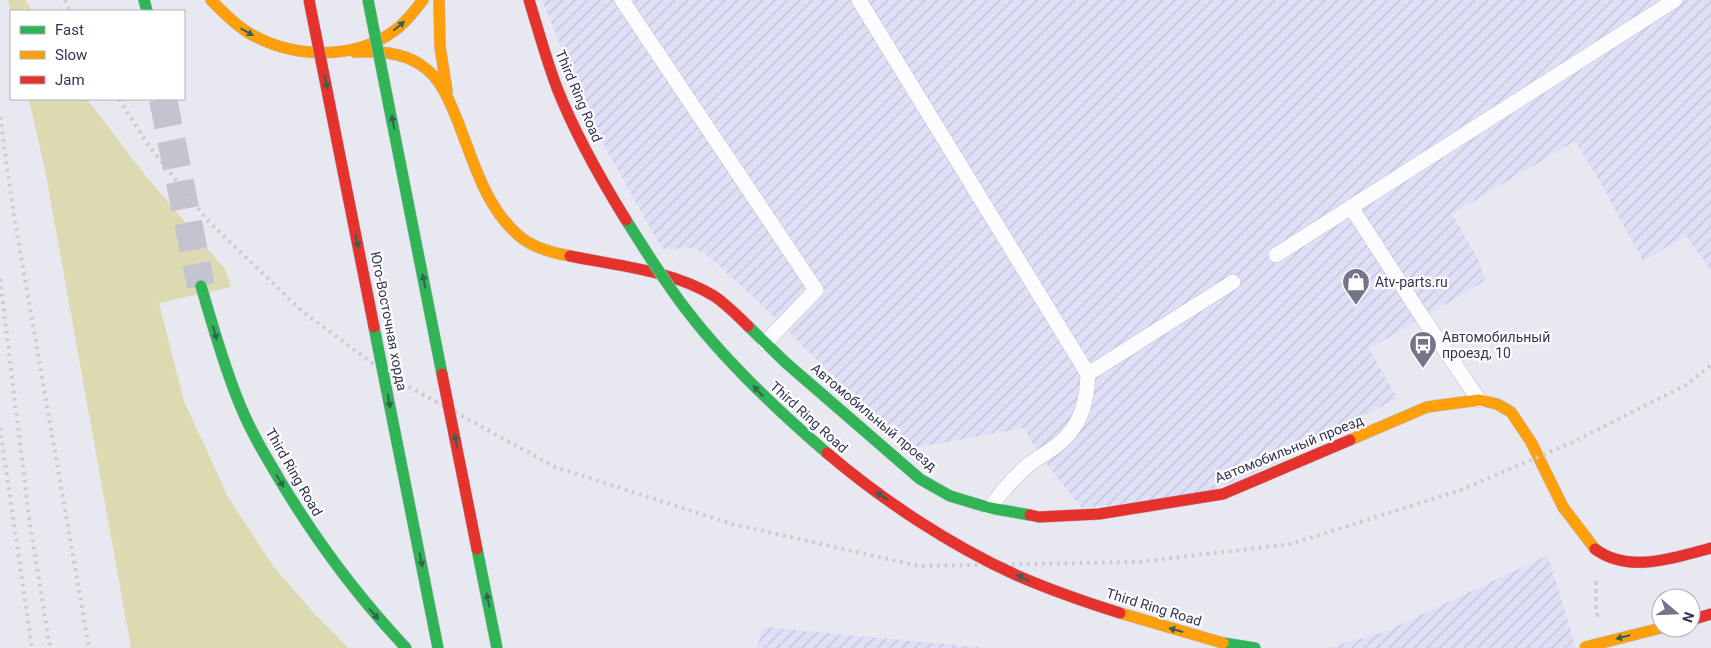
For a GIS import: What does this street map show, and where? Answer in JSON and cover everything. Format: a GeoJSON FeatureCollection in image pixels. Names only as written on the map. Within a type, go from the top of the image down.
{"type":"FeatureCollection","features":[{"type":"Feature","properties":{"kind":"main road"},"geometry":{"type":"LineString","coordinates":[[211,0],[220,12],[240,29],[282,48],[306,53],[390,52],[406,58],[434,76],[442,86],[450,103]]}},
{"type":"Feature","properties":{"kind":"main road","name":"Юго-Восточная хорда"},"geometry":{"type":"LineString","coordinates":[[309,0],[438,648]]}},
{"type":"Feature","properties":{"kind":"main road"},"geometry":{"type":"LineString","coordinates":[[368,0],[497,648]]}},
{"type":"Feature","properties":{"kind":"main road"},"geometry":{"type":"LineString","coordinates":[[335,53],[364,46],[389,34],[410,17],[423,0]]}},
{"type":"Feature","properties":{"kind":"main road"},"geometry":{"type":"LineString","coordinates":[[439,0],[438,33],[440,58],[450,103]]}},
{"type":"Feature","properties":{"kind":"main road","name":"Third Ring Road"},"geometry":{"type":"LineString","coordinates":[[529,0],[546,56],[567,112],[592,162],[624,218],[682,304],[719,349],[764,398],[814,444],[865,485],[916,519],[968,550],[1028,580],[1151,624],[1223,643],[1255,648]]}},
{"type":"Feature","properties":{"kind":"main road","name":"Автомобильный проезд"},"geometry":{"type":"LineString","coordinates":[[450,103],[487,194],[502,218],[519,236],[559,254],[669,276],[692,284],[715,297],[738,316],[785,362],[920,479],[950,496],[990,508],[1039,517],[1099,514],[1223,494],[1427,407],[1479,400],[1497,404],[1511,412],[1531,442],[1563,507],[1596,550]]}},
{"type":"Feature","properties":{"kind":"main road","name":"Third Ring Road"},"geometry":{"type":"LineString","coordinates":[[202,286],[218,345],[241,405],[264,453],[299,512],[337,569],[376,617],[406,648]]}},
{"type":"Feature","properties":{"kind":"main road"},"geometry":{"type":"LineString","coordinates":[[1596,550],[1613,558],[1637,562],[1665,561],[1711,548]]}},
{"type":"Feature","properties":{"kind":"main road"},"geometry":{"type":"LineString","coordinates":[[1577,648],[1651,630]]}},
{"type":"Feature","properties":{"kind":"lane"},"geometry":{"type":"LineString","coordinates":[[622,0],[816,290],[766,343]]}},
{"type":"Feature","properties":{"kind":"lane"},"geometry":{"type":"LineString","coordinates":[[859,0],[1088,374],[1087,395],[1078,421],[1065,438],[1012,480],[990,508]]}},
{"type":"Feature","properties":{"kind":"lane"},"geometry":{"type":"LineString","coordinates":[[1276,255],[1675,0]]}},
{"type":"Feature","properties":{"kind":"lane"},"geometry":{"type":"LineString","coordinates":[[1350,207],[1479,400]]}},
{"type":"Feature","properties":{"kind":"lane"},"geometry":{"type":"LineString","coordinates":[[1088,374],[1233,282]]}},
{"type":"Feature","properties":{"kind":"path"},"geometry":{"type":"LineString","coordinates":[[1596,550],[1596,607],[1600,624]]}},
{"type":"Feature","properties":{"kind":"shaded area"},"geometry":{"type":"Polygon","coordinates":[[[8,0],[25,0],[31,10],[10,10],[8,0]]]}},
{"type":"Feature","properties":{"kind":"shaded area"},"geometry":{"type":"Polygon","coordinates":[[[542,0],[1711,0],[1711,271],[1686,236],[1643,261],[1603,187],[1575,141],[1452,214],[1479,261],[1485,281],[1369,349],[1397,398],[1287,458],[1204,494],[1082,508],[1040,456],[1024,428],[914,448],[838,381],[759,302],[707,255],[693,248],[662,249],[593,125],[542,0]]]}},
{"type":"Feature","properties":{"kind":"shaded area"},"geometry":{"type":"Polygon","coordinates":[[[29,100],[88,100],[145,175],[225,269],[231,287],[159,303],[184,401],[228,497],[273,566],[312,611],[348,648],[131,648],[46,175],[29,100]]]}},
{"type":"Feature","properties":{"kind":"shaded area"},"geometry":{"type":"Polygon","coordinates":[[[1548,555],[1576,648],[1328,648],[1387,631],[1548,555]]]}},
{"type":"Feature","properties":{"kind":"shaded area"},"geometry":{"type":"Polygon","coordinates":[[[763,627],[988,648],[757,648],[763,627]]]}},
{"type":"Feature","properties":{"kind":"tunnel"},"geometry":{"type":"LineString","coordinates":[[163,100],[201,286]]}},
{"type":"Feature","properties":{"kind":"railway"},"geometry":{"type":"LineString","coordinates":[[65,0],[70,10]]}},
{"type":"Feature","properties":{"kind":"railway"},"geometry":{"type":"LineString","coordinates":[[120,100],[149,146],[208,221],[303,312],[391,377],[555,467],[732,524],[919,566],[1139,562],[1291,544],[1461,490],[1573,442],[1686,385],[1711,365]]}},
{"type":"Feature","properties":{"kind":"railway"},"geometry":{"type":"LineString","coordinates":[[0,117],[14,216],[89,648]]}},
{"type":"Feature","properties":{"kind":"railway"},"geometry":{"type":"LineString","coordinates":[[0,279],[29,517],[50,648]]}},
{"type":"Feature","properties":{"kind":"railway"},"geometry":{"type":"LineString","coordinates":[[0,428],[32,648]]}},
{"type":"Feature","properties":{"kind":"traffic: fast"},"geometry":{"type":"LineString","coordinates":[[144,0],[147,10]]}},
{"type":"Feature","properties":{"kind":"traffic: fast"},"geometry":{"type":"LineString","coordinates":[[368,0],[442,374]]}},
{"type":"Feature","properties":{"kind":"traffic: fast"},"geometry":{"type":"LineString","coordinates":[[626,220],[671,290],[703,331],[754,386],[827,453]]}},
{"type":"Feature","properties":{"kind":"traffic: fast"},"geometry":{"type":"LineString","coordinates":[[201,286],[234,391],[264,454],[324,547],[371,609],[406,648]]}},
{"type":"Feature","properties":{"kind":"traffic: fast"},"geometry":{"type":"LineString","coordinates":[[748,326],[785,362],[920,479],[950,496],[990,508],[1030,515]]}},
{"type":"Feature","properties":{"kind":"traffic: fast"},"geometry":{"type":"LineString","coordinates":[[374,327],[438,648]]}},
{"type":"Feature","properties":{"kind":"traffic: fast"},"geometry":{"type":"LineString","coordinates":[[477,549],[497,648]]}},
{"type":"Feature","properties":{"kind":"traffic: fast"},"geometry":{"type":"LineString","coordinates":[[1223,643],[1255,648]]}},
{"type":"Feature","properties":{"kind":"traffic: slow"},"geometry":{"type":"LineString","coordinates":[[211,0],[238,26],[249,33],[284,47],[322,53],[360,47],[378,41],[394,31],[410,17],[423,0]]}},
{"type":"Feature","properties":{"kind":"traffic: slow"},"geometry":{"type":"LineString","coordinates":[[439,0],[440,46],[447,92]]}},
{"type":"Feature","properties":{"kind":"traffic: slow"},"geometry":{"type":"LineString","coordinates":[[355,52],[381,52],[398,55],[406,57],[428,70],[448,98],[481,182],[497,210],[518,235],[529,243],[570,256]]}},
{"type":"Feature","properties":{"kind":"traffic: slow"},"geometry":{"type":"LineString","coordinates":[[1350,440],[1427,407],[1479,400],[1497,404],[1511,412],[1531,442],[1563,507],[1595,549]]}},
{"type":"Feature","properties":{"kind":"traffic: slow"},"geometry":{"type":"LineString","coordinates":[[1120,613],[1223,643]]}},
{"type":"Feature","properties":{"kind":"traffic: slow"},"geometry":{"type":"LineString","coordinates":[[1585,647],[1651,630]]}},
{"type":"Feature","properties":{"kind":"traffic: jam"},"geometry":{"type":"LineString","coordinates":[[309,0],[374,327]]}},
{"type":"Feature","properties":{"kind":"traffic: jam"},"geometry":{"type":"LineString","coordinates":[[529,0],[549,66],[564,105],[588,156],[626,220]]}},
{"type":"Feature","properties":{"kind":"traffic: jam"},"geometry":{"type":"LineString","coordinates":[[570,256],[644,270],[680,280],[714,296],[748,326]]}},
{"type":"Feature","properties":{"kind":"traffic: jam"},"geometry":{"type":"LineString","coordinates":[[442,374],[477,549]]}},
{"type":"Feature","properties":{"kind":"traffic: jam"},"geometry":{"type":"LineString","coordinates":[[1030,515],[1039,517],[1099,514],[1223,494],[1350,440]]}},
{"type":"Feature","properties":{"kind":"traffic: jam"},"geometry":{"type":"LineString","coordinates":[[827,453],[870,488],[966,550],[1016,575],[1068,596],[1120,613]]}},
{"type":"Feature","properties":{"kind":"traffic: jam"},"geometry":{"type":"LineString","coordinates":[[1595,549],[1608,557],[1622,561],[1652,562],[1711,548]]}},
{"type":"Feature","properties":{"kind":"traffic: jam"},"geometry":{"type":"LineString","coordinates":[[1701,617],[1711,614]]}},
{"type":"Feature","properties":{"kind":"place","name":"Atv-parts.ru"},"geometry":{"type":"Point","coordinates":[1356,306]}},
{"type":"Feature","properties":{"kind":"place","name":"Автомобильный проезд, 10"},"geometry":{"type":"Point","coordinates":[1423,369]}}]}
